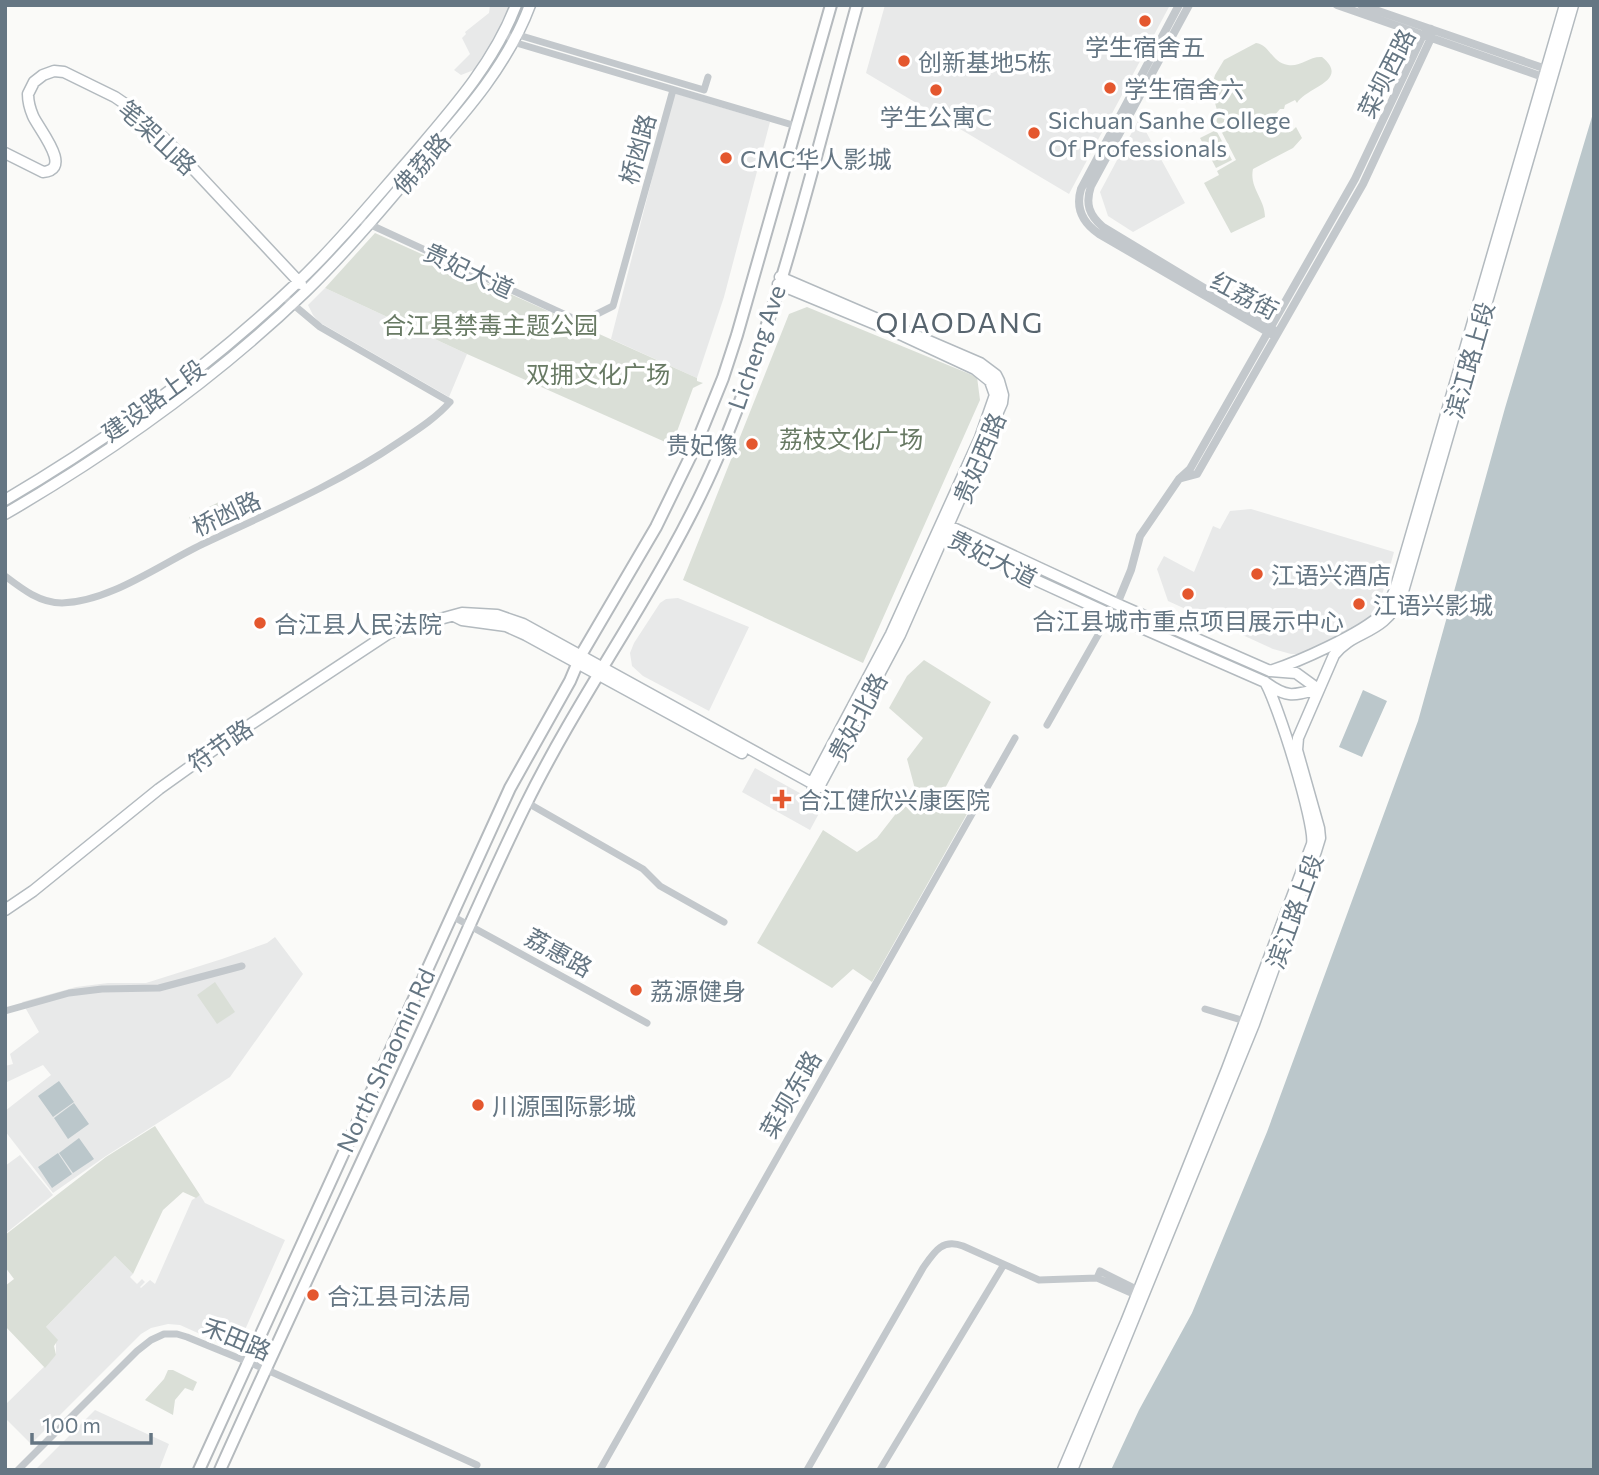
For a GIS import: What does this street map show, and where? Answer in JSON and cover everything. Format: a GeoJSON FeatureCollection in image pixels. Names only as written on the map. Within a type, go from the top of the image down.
{"type":"FeatureCollection","features":[{"type":"Feature","properties":{"kind":"main road","name":"佛荔路"},"geometry":{"type":"LineString","coordinates":[[283,296],[358,219],[459,101],[491,55],[516,5]]}},
{"type":"Feature","properties":{"kind":"main road","name":"佛荔路"},"geometry":{"type":"LineString","coordinates":[[291,304],[369,224],[470,106],[504,59],[530,5]]}},
{"type":"Feature","properties":{"kind":"main road","name":"Licheng Ave"},"geometry":{"type":"LineString","coordinates":[[579,659],[644,549],[687,466],[726,368],[831,5]]}},
{"type":"Feature","properties":{"kind":"main road","name":"Licheng Ave"},"geometry":{"type":"LineString","coordinates":[[600,671],[679,537],[718,457],[746,386],[857,5]]}},
{"type":"Feature","properties":{"kind":"main road","name":"滨江路上段"},"geometry":{"type":"LineString","coordinates":[[1072,1470],[1320,838],[1297,745],[1299,732],[1337,651],[1388,618],[1402,595],[1565,5]]}},
{"type":"Feature","properties":{"kind":"main road","name":"滨江路上段"},"geometry":{"type":"LineString","coordinates":[[1270,671],[1337,641],[1375,619],[1389,603],[1395,590],[1547,74],[1573,5]]}},
{"type":"Feature","properties":{"kind":"main road","name":"笔架山路"},"geometry":{"type":"LineString","coordinates":[[5,153],[43,172],[54,168],[56,160],[53,149],[33,116],[27,94],[34,82],[43,75],[54,71],[64,72],[115,97],[149,123],[307,290]]}},
{"type":"Feature","properties":{"kind":"main road","name":"贵妃西路"},"geometry":{"type":"LineString","coordinates":[[779,280],[975,369],[990,381],[995,396],[994,404],[944,531]]}},
{"type":"Feature","properties":{"kind":"main road","name":"建设路上段"},"geometry":{"type":"LineString","coordinates":[[5,500],[75,457],[144,408],[232,340],[283,296]]}},
{"type":"Feature","properties":{"kind":"main road","name":"建设路上段"},"geometry":{"type":"LineString","coordinates":[[5,514],[82,468],[163,410],[232,357],[291,304]]}},
{"type":"Feature","properties":{"kind":"main road"},"geometry":{"type":"LineString","coordinates":[[695,447],[718,457]]}},
{"type":"Feature","properties":{"kind":"main road"},"geometry":{"type":"LineString","coordinates":[[687,466],[709,475]]}},
{"type":"Feature","properties":{"kind":"main road","name":"贵妃大道"},"geometry":{"type":"LineString","coordinates":[[944,531],[1270,671],[1296,673],[1318,690]]}},
{"type":"Feature","properties":{"kind":"main road","name":"贵妃大道"},"geometry":{"type":"LineString","coordinates":[[944,531],[1110,614],[1265,682],[1286,696],[1318,690]]}},
{"type":"Feature","properties":{"kind":"main road","name":"贵妃北路"},"geometry":{"type":"LineString","coordinates":[[814,787],[944,531]]}},
{"type":"Feature","properties":{"kind":"main road","name":"符节路"},"geometry":{"type":"LineString","coordinates":[[5,910],[33,891],[159,789],[342,663],[391,632],[462,613],[509,618],[600,671],[814,787]]}},
{"type":"Feature","properties":{"kind":"main road"},"geometry":{"type":"LineString","coordinates":[[601,623],[621,636]]}},
{"type":"Feature","properties":{"kind":"main road","name":"North Shaomin Rd"},"geometry":{"type":"LineString","coordinates":[[199,1470],[510,788],[570,681],[579,659]]}},
{"type":"Feature","properties":{"kind":"main road","name":"North Shaomin Rd"},"geometry":{"type":"LineString","coordinates":[[220,1470],[526,802],[600,671]]}},
{"type":"Feature","properties":{"kind":"main road"},"geometry":{"type":"LineString","coordinates":[[1265,682],[1270,671]]}},
{"type":"Feature","properties":{"kind":"main road","name":"滨江路上段"},"geometry":{"type":"LineString","coordinates":[[1250,1022],[1313,838],[1273,696],[1265,682]]}},
{"type":"Feature","properties":{"kind":"main road","name":"滨江路上段"},"geometry":{"type":"LineString","coordinates":[[1063,1470],[1140,1293]]}},
{"type":"Feature","properties":{"kind":"street"},"geometry":{"type":"LineString","coordinates":[[1084,210],[1078,199],[1081,189],[1179,5]]}},
{"type":"Feature","properties":{"kind":"street"},"geometry":{"type":"LineString","coordinates":[[1084,210],[1091,186],[1189,5]]}},
{"type":"Feature","properties":{"kind":"street"},"geometry":{"type":"LineString","coordinates":[[1337,5],[1547,74]]}},
{"type":"Feature","properties":{"kind":"street"},"geometry":{"type":"LineString","coordinates":[[1361,5],[1428,34]]}},
{"type":"Feature","properties":{"kind":"street"},"geometry":{"type":"LineString","coordinates":[[504,31],[515,38],[796,126]]}},
{"type":"Feature","properties":{"kind":"street","name":"菜坝西路"},"geometry":{"type":"LineString","coordinates":[[1110,614],[1131,570],[1140,536],[1179,479],[1197,474],[1272,332],[1363,184],[1428,34]]}},
{"type":"Feature","properties":{"kind":"street"},"geometry":{"type":"LineString","coordinates":[[515,38],[704,90],[708,77]]}},
{"type":"Feature","properties":{"kind":"street","name":"桥凼路"},"geometry":{"type":"LineString","coordinates":[[581,322],[613,306],[673,89]]}},
{"type":"Feature","properties":{"kind":"street","name":"红荔街"},"geometry":{"type":"LineString","coordinates":[[1084,210],[1085,222],[1099,234],[1272,332]]}},
{"type":"Feature","properties":{"kind":"street","name":"贵妃大道"},"geometry":{"type":"LineString","coordinates":[[358,219],[581,322]]}},
{"type":"Feature","properties":{"kind":"street"},"geometry":{"type":"LineString","coordinates":[[283,296],[291,304]]}},
{"type":"Feature","properties":{"kind":"street","name":"桥凼路"},"geometry":{"type":"LineString","coordinates":[[5,576],[36,597],[56,602],[73,602],[113,590],[273,513],[358,468],[422,426],[450,402],[320,327],[291,304]]}},
{"type":"Feature","properties":{"kind":"street"},"geometry":{"type":"LineString","coordinates":[[1047,724],[1110,614]]}},
{"type":"Feature","properties":{"kind":"street","name":"菜坝东路"},"geometry":{"type":"LineString","coordinates":[[600,1470],[1014,738]]}},
{"type":"Feature","properties":{"kind":"street"},"geometry":{"type":"LineString","coordinates":[[526,802],[643,869],[660,886],[724,922]]}},
{"type":"Feature","properties":{"kind":"street","name":"荔惠路"},"geometry":{"type":"LineString","coordinates":[[452,916],[647,1023]]}},
{"type":"Feature","properties":{"kind":"street"},"geometry":{"type":"LineString","coordinates":[[5,1011],[69,993],[102,989],[159,988],[242,966]]}},
{"type":"Feature","properties":{"kind":"street"},"geometry":{"type":"LineString","coordinates":[[1205,1009],[1250,1022]]}},
{"type":"Feature","properties":{"kind":"street"},"geometry":{"type":"LineString","coordinates":[[807,1470],[933,1253],[940,1247],[953,1242],[1039,1280],[1099,1274],[1140,1293]]}},
{"type":"Feature","properties":{"kind":"street"},"geometry":{"type":"LineString","coordinates":[[880,1470],[1003,1266]]}},
{"type":"Feature","properties":{"kind":"street","name":"禾田路"},"geometry":{"type":"LineString","coordinates":[[18,1470],[137,1351],[159,1336],[177,1334],[265,1369],[477,1465]]}},
{"type":"Feature","properties":{"kind":"shaded area"},"geometry":{"type":"Polygon","coordinates":[[[490,5],[512,5],[479,68],[461,75],[454,70],[470,54],[462,38],[465,32],[489,13],[490,5]]]}},
{"type":"Feature","properties":{"kind":"shaded area","name":"Sichuan Sanhe College Of Professionals"},"geometry":{"type":"Polygon","coordinates":[[[885,5],[1170,5],[1069,194],[866,73],[885,5]]]}},
{"type":"Feature","properties":{"kind":"shaded area"},"geometry":{"type":"Polygon","coordinates":[[[674,93],[770,122],[724,297],[697,378],[611,339],[674,93]]]}},
{"type":"Feature","properties":{"kind":"shaded area"},"geometry":{"type":"Polygon","coordinates":[[[1594,110],[1594,1470],[1111,1470],[1139,1410],[1192,1313],[1267,1132],[1418,721],[1505,408],[1594,110]]]}},
{"type":"Feature","properties":{"kind":"shaded area"},"geometry":{"type":"Polygon","coordinates":[[[1139,119],[1185,203],[1133,232],[1108,216],[1100,192],[1139,119]]]}},
{"type":"Feature","properties":{"kind":"shaded area"},"geometry":{"type":"Polygon","coordinates":[[[325,288],[467,354],[449,397],[319,322],[308,305],[325,288]]]}},
{"type":"Feature","properties":{"kind":"shaded area"},"geometry":{"type":"Polygon","coordinates":[[[1251,509],[1394,552],[1376,617],[1303,654],[1291,654],[1273,649],[1168,601],[1157,569],[1164,556],[1194,572],[1213,526],[1220,529],[1230,511],[1251,509]]]}},
{"type":"Feature","properties":{"kind":"shaded area"},"geometry":{"type":"Polygon","coordinates":[[[678,598],[749,627],[709,711],[643,676],[632,666],[630,653],[634,643],[660,603],[666,599],[678,598]]]}},
{"type":"Feature","properties":{"kind":"shaded area"},"geometry":{"type":"Polygon","coordinates":[[[1363,690],[1387,701],[1362,757],[1339,747],[1363,690]]]}},
{"type":"Feature","properties":{"kind":"shaded area","name":"合江健欣兴康医院"},"geometry":{"type":"Polygon","coordinates":[[[755,768],[823,806],[810,830],[742,792],[755,768]]]}},
{"type":"Feature","properties":{"kind":"shaded area"},"geometry":{"type":"Polygon","coordinates":[[[275,937],[303,974],[230,1077],[53,1193],[5,1131],[5,1111],[51,1075],[43,1065],[5,1083],[5,1066],[13,1064],[10,1054],[39,1032],[22,1002],[76,987],[108,983],[146,983],[267,943],[275,937]]]}},
{"type":"Feature","properties":{"kind":"shaded area"},"geometry":{"type":"Polygon","coordinates":[[[59,1081],[74,1102],[53,1117],[38,1096],[59,1081]]]}},
{"type":"Feature","properties":{"kind":"shaded area"},"geometry":{"type":"Polygon","coordinates":[[[74,1103],[89,1124],[68,1139],[54,1118],[74,1103]]]}},
{"type":"Feature","properties":{"kind":"shaded area"},"geometry":{"type":"Polygon","coordinates":[[[79,1138],[94,1159],[73,1173],[59,1153],[79,1138]]]}},
{"type":"Feature","properties":{"kind":"shaded area"},"geometry":{"type":"Polygon","coordinates":[[[58,1153],[72,1174],[52,1188],[38,1167],[58,1153]]]}},
{"type":"Feature","properties":{"kind":"shaded area"},"geometry":{"type":"Polygon","coordinates":[[[20,1155],[53,1195],[5,1234],[5,1166],[20,1155]]]}},
{"type":"Feature","properties":{"kind":"shaded area"},"geometry":{"type":"Polygon","coordinates":[[[200,1195],[205,1203],[285,1240],[240,1341],[227,1346],[180,1325],[168,1324],[151,1328],[141,1334],[31,1444],[5,1418],[5,1405],[56,1355],[56,1343],[45,1328],[115,1256],[133,1274],[130,1277],[137,1284],[142,1279],[145,1282],[141,1288],[150,1280],[155,1284],[192,1200],[200,1195]]]}},
{"type":"Feature","properties":{"kind":"shaded area"},"geometry":{"type":"Polygon","coordinates":[[[95,1410],[169,1444],[159,1470],[35,1470],[95,1410]]]}},
{"type":"Feature","properties":{"kind":"green space"},"geometry":{"type":"Polygon","coordinates":[[[1256,43],[1265,47],[1283,64],[1297,64],[1322,57],[1330,65],[1332,72],[1324,83],[1297,103],[1295,100],[1285,105],[1269,122],[1275,133],[1292,131],[1296,127],[1302,138],[1293,148],[1253,169],[1253,182],[1265,217],[1231,233],[1204,183],[1219,175],[1217,171],[1236,160],[1216,121],[1217,110],[1211,89],[1224,60],[1256,43]]]}},
{"type":"Feature","properties":{"kind":"green space"},"geometry":{"type":"Polygon","coordinates":[[[1216,130],[1232,160],[1216,168],[1200,138],[1216,130]]]}},
{"type":"Feature","properties":{"kind":"green space","name":"合江县禁毒主题公园"},"geometry":{"type":"Polygon","coordinates":[[[375,233],[697,378],[697,381],[703,383],[693,388],[672,445],[325,288],[375,233]]]}},
{"type":"Feature","properties":{"kind":"green space","name":"荔枝文化广场"},"geometry":{"type":"Polygon","coordinates":[[[807,307],[977,377],[980,400],[863,663],[683,580],[789,314],[807,307]]]}},
{"type":"Feature","properties":{"kind":"green space"},"geometry":{"type":"Polygon","coordinates":[[[219,502],[228,520],[197,535],[189,517],[219,502]]]}},
{"type":"Feature","properties":{"kind":"green space"},"geometry":{"type":"Polygon","coordinates":[[[924,660],[991,702],[942,794],[967,814],[872,982],[853,969],[832,988],[757,943],[823,830],[857,852],[877,838],[915,789],[907,759],[923,738],[889,708],[907,676],[924,660]]]}},
{"type":"Feature","properties":{"kind":"green space"},"geometry":{"type":"Polygon","coordinates":[[[215,982],[235,1012],[217,1024],[197,995],[215,982]]]}},
{"type":"Feature","properties":{"kind":"green space"},"geometry":{"type":"Polygon","coordinates":[[[155,1126],[200,1195],[196,1198],[183,1192],[163,1210],[133,1274],[115,1256],[46,1327],[58,1340],[54,1346],[56,1355],[45,1368],[5,1326],[5,1286],[14,1279],[5,1267],[5,1235],[106,1157],[155,1126]]]}},
{"type":"Feature","properties":{"kind":"green space"},"geometry":{"type":"Polygon","coordinates":[[[168,1370],[197,1382],[193,1391],[185,1388],[175,1400],[173,1415],[145,1400],[164,1379],[168,1370]]]}},
{"type":"Feature","properties":{"kind":"place","name":"学生宿舍五"},"geometry":{"type":"Point","coordinates":[1145,21]}},
{"type":"Feature","properties":{"kind":"place","name":"创新基地5栋"},"geometry":{"type":"Point","coordinates":[904,61]}},
{"type":"Feature","properties":{"kind":"place","name":"学生宿舍六"},"geometry":{"type":"Point","coordinates":[1110,88]}},
{"type":"Feature","properties":{"kind":"place","name":"学生公寓C"},"geometry":{"type":"Point","coordinates":[936,90]}},
{"type":"Feature","properties":{"kind":"place","name":"Sichuan Sanhe College Of Professionals"},"geometry":{"type":"Point","coordinates":[1034,133]}},
{"type":"Feature","properties":{"kind":"place","name":"CMC华人影城"},"geometry":{"type":"Point","coordinates":[726,158]}},
{"type":"Feature","properties":{"kind":"place","name":"贵妃像"},"geometry":{"type":"Point","coordinates":[752,444]}},
{"type":"Feature","properties":{"kind":"place","name":"江语兴酒店"},"geometry":{"type":"Point","coordinates":[1257,574]}},
{"type":"Feature","properties":{"kind":"place","name":"合江县城市重点项目展示中心"},"geometry":{"type":"Point","coordinates":[1188,594]}},
{"type":"Feature","properties":{"kind":"place","name":"江语兴影城"},"geometry":{"type":"Point","coordinates":[1359,604]}},
{"type":"Feature","properties":{"kind":"place","name":"合江县人民法院"},"geometry":{"type":"Point","coordinates":[260,623]}},
{"type":"Feature","properties":{"kind":"place","name":"合江健欣兴康医院"},"geometry":{"type":"Point","coordinates":[782,799]}},
{"type":"Feature","properties":{"kind":"place","name":"荔源健身"},"geometry":{"type":"Point","coordinates":[636,990]}},
{"type":"Feature","properties":{"kind":"place","name":"川源国际影城"},"geometry":{"type":"Point","coordinates":[478,1105]}},
{"type":"Feature","properties":{"kind":"place","name":"合江县司法局"},"geometry":{"type":"Point","coordinates":[313,1295]}},
{"type":"Feature","properties":{"kind":"district","name":"QIAODANG"},"geometry":{"type":"Point","coordinates":[960,322]}},
{"type":"Feature","properties":{"kind":"park label","name":"双拥文化广场"},"geometry":{"type":"Point","coordinates":[598,373]}}]}
